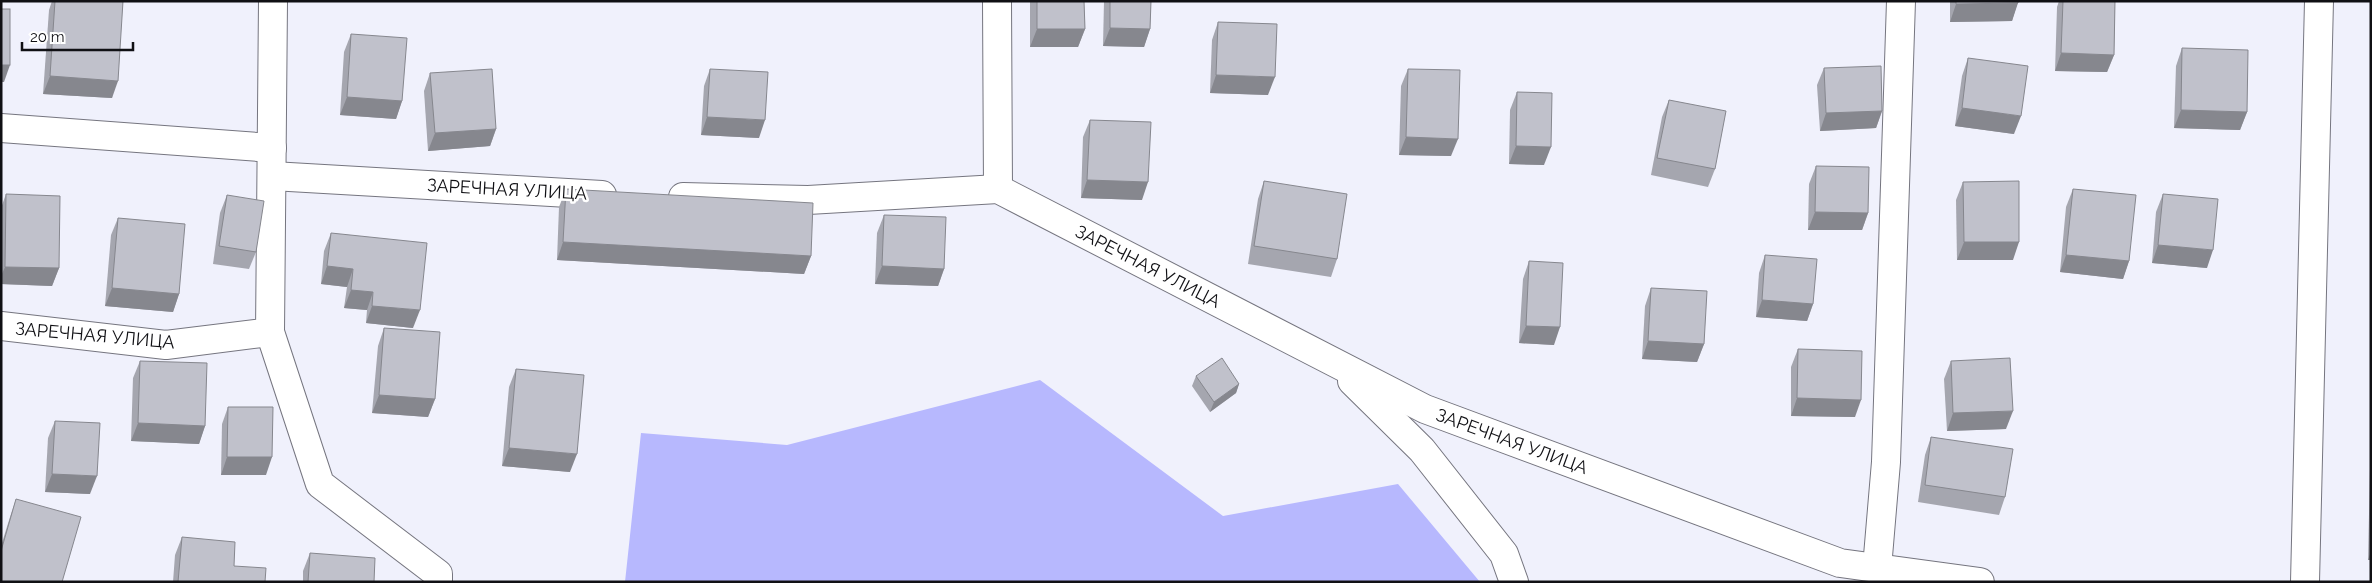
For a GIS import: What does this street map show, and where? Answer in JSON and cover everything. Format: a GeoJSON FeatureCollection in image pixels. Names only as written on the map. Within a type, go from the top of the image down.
{"type":"FeatureCollection","features":[{"type":"Feature","properties":{"kind":"street"},"geometry":{"type":"LineString","coordinates":[[273,1],[270,332],[320,484],[438,574],[438,582]]}},
{"type":"Feature","properties":{"kind":"street"},"geometry":{"type":"LineString","coordinates":[[656,197],[808,200],[998,189],[996,1]]}},
{"type":"Feature","properties":{"kind":"street"},"geometry":{"type":"LineString","coordinates":[[1877,568],[1886,462],[1901,1]]}},
{"type":"Feature","properties":{"kind":"street"},"geometry":{"type":"LineString","coordinates":[[2305,582],[2319,1]]}},
{"type":"Feature","properties":{"kind":"street"},"geometry":{"type":"LineString","coordinates":[[1,128],[272,148]]}},
{"type":"Feature","properties":{"kind":"street","name":"ЗАРЕЧНАЯ УЛИЦА"},"geometry":{"type":"LineString","coordinates":[[272,176],[628,196]]}},
{"type":"Feature","properties":{"kind":"street","name":"ЗАРЕЧНАЯ УЛИЦА"},"geometry":{"type":"LineString","coordinates":[[998,189],[1425,408],[1840,563],[1877,568],[1930,579],[1980,582]]}},
{"type":"Feature","properties":{"kind":"street","name":"ЗАРЕЧНАЯ УЛИЦА"},"geometry":{"type":"LineString","coordinates":[[2,330],[166,345],[270,332]]}},
{"type":"Feature","properties":{"kind":"street"},"geometry":{"type":"LineString","coordinates":[[1334,362],[1422,450],[1504,554],[1514,582]]}},
{"type":"Feature","properties":{"kind":"shaded area"},"geometry":{"type":"Polygon","coordinates":[[[1040,380],[1223,516],[1398,484],[1480,582],[625,582],[641,433],[787,445],[1040,380]]]}},
{"type":"Feature","properties":{"kind":"building"},"geometry":{"type":"Polygon","coordinates":[[[55,1],[123,1],[118,81],[50,76],[55,1]]]}},
{"type":"Feature","properties":{"kind":"building"},"geometry":{"type":"Polygon","coordinates":[[[1037,1],[1084,1],[1085,29],[1037,29],[1037,1]]]}},
{"type":"Feature","properties":{"kind":"building"},"geometry":{"type":"Polygon","coordinates":[[[1110,1],[1151,1],[1150,29],[1110,28],[1110,1]]]}},
{"type":"Feature","properties":{"kind":"building"},"geometry":{"type":"Polygon","coordinates":[[[1956,1],[2018,1],[2018,3],[1956,4],[1956,1]]]}},
{"type":"Feature","properties":{"kind":"building"},"geometry":{"type":"Polygon","coordinates":[[[2063,1],[2115,1],[2114,55],[2061,53],[2063,1]]]}},
{"type":"Feature","properties":{"kind":"building"},"geometry":{"type":"Polygon","coordinates":[[[1,9],[10,9],[10,65],[1,65],[1,9]]]}},
{"type":"Feature","properties":{"kind":"building"},"geometry":{"type":"Polygon","coordinates":[[[1218,22],[1277,24],[1275,77],[1216,75],[1218,22]]]}},
{"type":"Feature","properties":{"kind":"building"},"geometry":{"type":"Polygon","coordinates":[[[351,34],[407,38],[402,101],[347,97],[351,34]]]}},
{"type":"Feature","properties":{"kind":"building"},"geometry":{"type":"Polygon","coordinates":[[[2182,48],[2248,50],[2247,112],[2181,110],[2182,48]]]}},
{"type":"Feature","properties":{"kind":"building"},"geometry":{"type":"Polygon","coordinates":[[[1968,58],[2028,66],[2021,116],[1962,108],[1968,58]]]}},
{"type":"Feature","properties":{"kind":"building"},"geometry":{"type":"Polygon","coordinates":[[[1881,66],[1882,111],[1826,113],[1824,68],[1881,66]]]}},
{"type":"Feature","properties":{"kind":"building"},"geometry":{"type":"Polygon","coordinates":[[[492,69],[496,129],[435,133],[430,73],[492,69]]]}},
{"type":"Feature","properties":{"kind":"building"},"geometry":{"type":"Polygon","coordinates":[[[710,69],[768,72],[765,120],[707,117],[710,69]]]}},
{"type":"Feature","properties":{"kind":"building"},"geometry":{"type":"Polygon","coordinates":[[[1408,69],[1460,70],[1458,139],[1406,137],[1408,69]]]}},
{"type":"Feature","properties":{"kind":"building"},"geometry":{"type":"Polygon","coordinates":[[[1517,92],[1552,93],[1551,147],[1516,146],[1517,92]]]}},
{"type":"Feature","properties":{"kind":"building"},"geometry":{"type":"Polygon","coordinates":[[[1669,100],[1726,111],[1715,169],[1657,158],[1669,100]]]}},
{"type":"Feature","properties":{"kind":"building"},"geometry":{"type":"Polygon","coordinates":[[[1090,120],[1151,122],[1148,182],[1087,180],[1090,120]]]}},
{"type":"Feature","properties":{"kind":"building"},"geometry":{"type":"Polygon","coordinates":[[[1816,166],[1869,167],[1868,213],[1815,212],[1816,166]]]}},
{"type":"Feature","properties":{"kind":"building"},"geometry":{"type":"Polygon","coordinates":[[[1264,181],[1347,194],[1337,259],[1254,246],[1264,181]]]}},
{"type":"Feature","properties":{"kind":"building"},"geometry":{"type":"Polygon","coordinates":[[[2019,181],[2019,242],[1964,242],[1963,182],[2019,181]]]}},
{"type":"Feature","properties":{"kind":"building"},"geometry":{"type":"Polygon","coordinates":[[[566,189],[813,203],[811,256],[563,242],[566,189]]]}},
{"type":"Feature","properties":{"kind":"building"},"geometry":{"type":"Polygon","coordinates":[[[2073,189],[2136,195],[2129,261],[2066,255],[2073,189]]]}},
{"type":"Feature","properties":{"kind":"building"},"geometry":{"type":"Polygon","coordinates":[[[6,194],[60,196],[59,268],[5,267],[6,194]]]}},
{"type":"Feature","properties":{"kind":"building"},"geometry":{"type":"Polygon","coordinates":[[[2163,194],[2218,199],[2213,250],[2158,245],[2163,194]]]}},
{"type":"Feature","properties":{"kind":"building"},"geometry":{"type":"Polygon","coordinates":[[[227,195],[264,201],[256,252],[219,246],[227,195]]]}},
{"type":"Feature","properties":{"kind":"building"},"geometry":{"type":"Polygon","coordinates":[[[884,215],[946,217],[944,269],[882,266],[884,215]]]}},
{"type":"Feature","properties":{"kind":"building"},"geometry":{"type":"Polygon","coordinates":[[[118,218],[185,224],[179,294],[112,288],[118,218]]]}},
{"type":"Feature","properties":{"kind":"building"},"geometry":{"type":"Polygon","coordinates":[[[331,233],[427,243],[420,310],[372,306],[373,292],[351,290],[353,269],[327,266],[331,233]]]}},
{"type":"Feature","properties":{"kind":"building"},"geometry":{"type":"Polygon","coordinates":[[[1765,255],[1817,259],[1813,304],[1762,300],[1765,255]]]}},
{"type":"Feature","properties":{"kind":"building"},"geometry":{"type":"Polygon","coordinates":[[[1529,261],[1563,263],[1560,327],[1526,326],[1529,261]]]}},
{"type":"Feature","properties":{"kind":"building"},"geometry":{"type":"Polygon","coordinates":[[[1651,288],[1707,291],[1704,344],[1648,341],[1651,288]]]}},
{"type":"Feature","properties":{"kind":"building"},"geometry":{"type":"Polygon","coordinates":[[[384,328],[440,332],[435,399],[379,395],[384,328]]]}},
{"type":"Feature","properties":{"kind":"building"},"geometry":{"type":"Polygon","coordinates":[[[1798,349],[1862,351],[1861,400],[1797,398],[1798,349]]]}},
{"type":"Feature","properties":{"kind":"building"},"geometry":{"type":"Polygon","coordinates":[[[1222,358],[1239,384],[1214,402],[1196,376],[1222,358]]]}},
{"type":"Feature","properties":{"kind":"building"},"geometry":{"type":"Polygon","coordinates":[[[2010,358],[2013,411],[1953,413],[1951,361],[2010,358]]]}},
{"type":"Feature","properties":{"kind":"building"},"geometry":{"type":"Polygon","coordinates":[[[140,361],[207,363],[205,426],[138,423],[140,361]]]}},
{"type":"Feature","properties":{"kind":"building"},"geometry":{"type":"Polygon","coordinates":[[[516,369],[584,375],[577,454],[509,448],[516,369]]]}},
{"type":"Feature","properties":{"kind":"building"},"geometry":{"type":"Polygon","coordinates":[[[228,407],[273,407],[272,457],[227,457],[228,407]]]}},
{"type":"Feature","properties":{"kind":"building"},"geometry":{"type":"Polygon","coordinates":[[[55,421],[100,423],[97,476],[52,474],[55,421]]]}},
{"type":"Feature","properties":{"kind":"building"},"geometry":{"type":"Polygon","coordinates":[[[1931,437],[2013,449],[2005,497],[1925,485],[1931,437]]]}},
{"type":"Feature","properties":{"kind":"building"},"geometry":{"type":"Polygon","coordinates":[[[16,499],[81,517],[62,582],[1,582],[1,551],[16,499]]]}},
{"type":"Feature","properties":{"kind":"building"},"geometry":{"type":"Polygon","coordinates":[[[182,537],[235,542],[234,566],[266,568],[265,582],[178,582],[182,537]]]}},
{"type":"Feature","properties":{"kind":"building"},"geometry":{"type":"Polygon","coordinates":[[[310,553],[375,558],[374,582],[308,582],[310,553]]]}}]}
